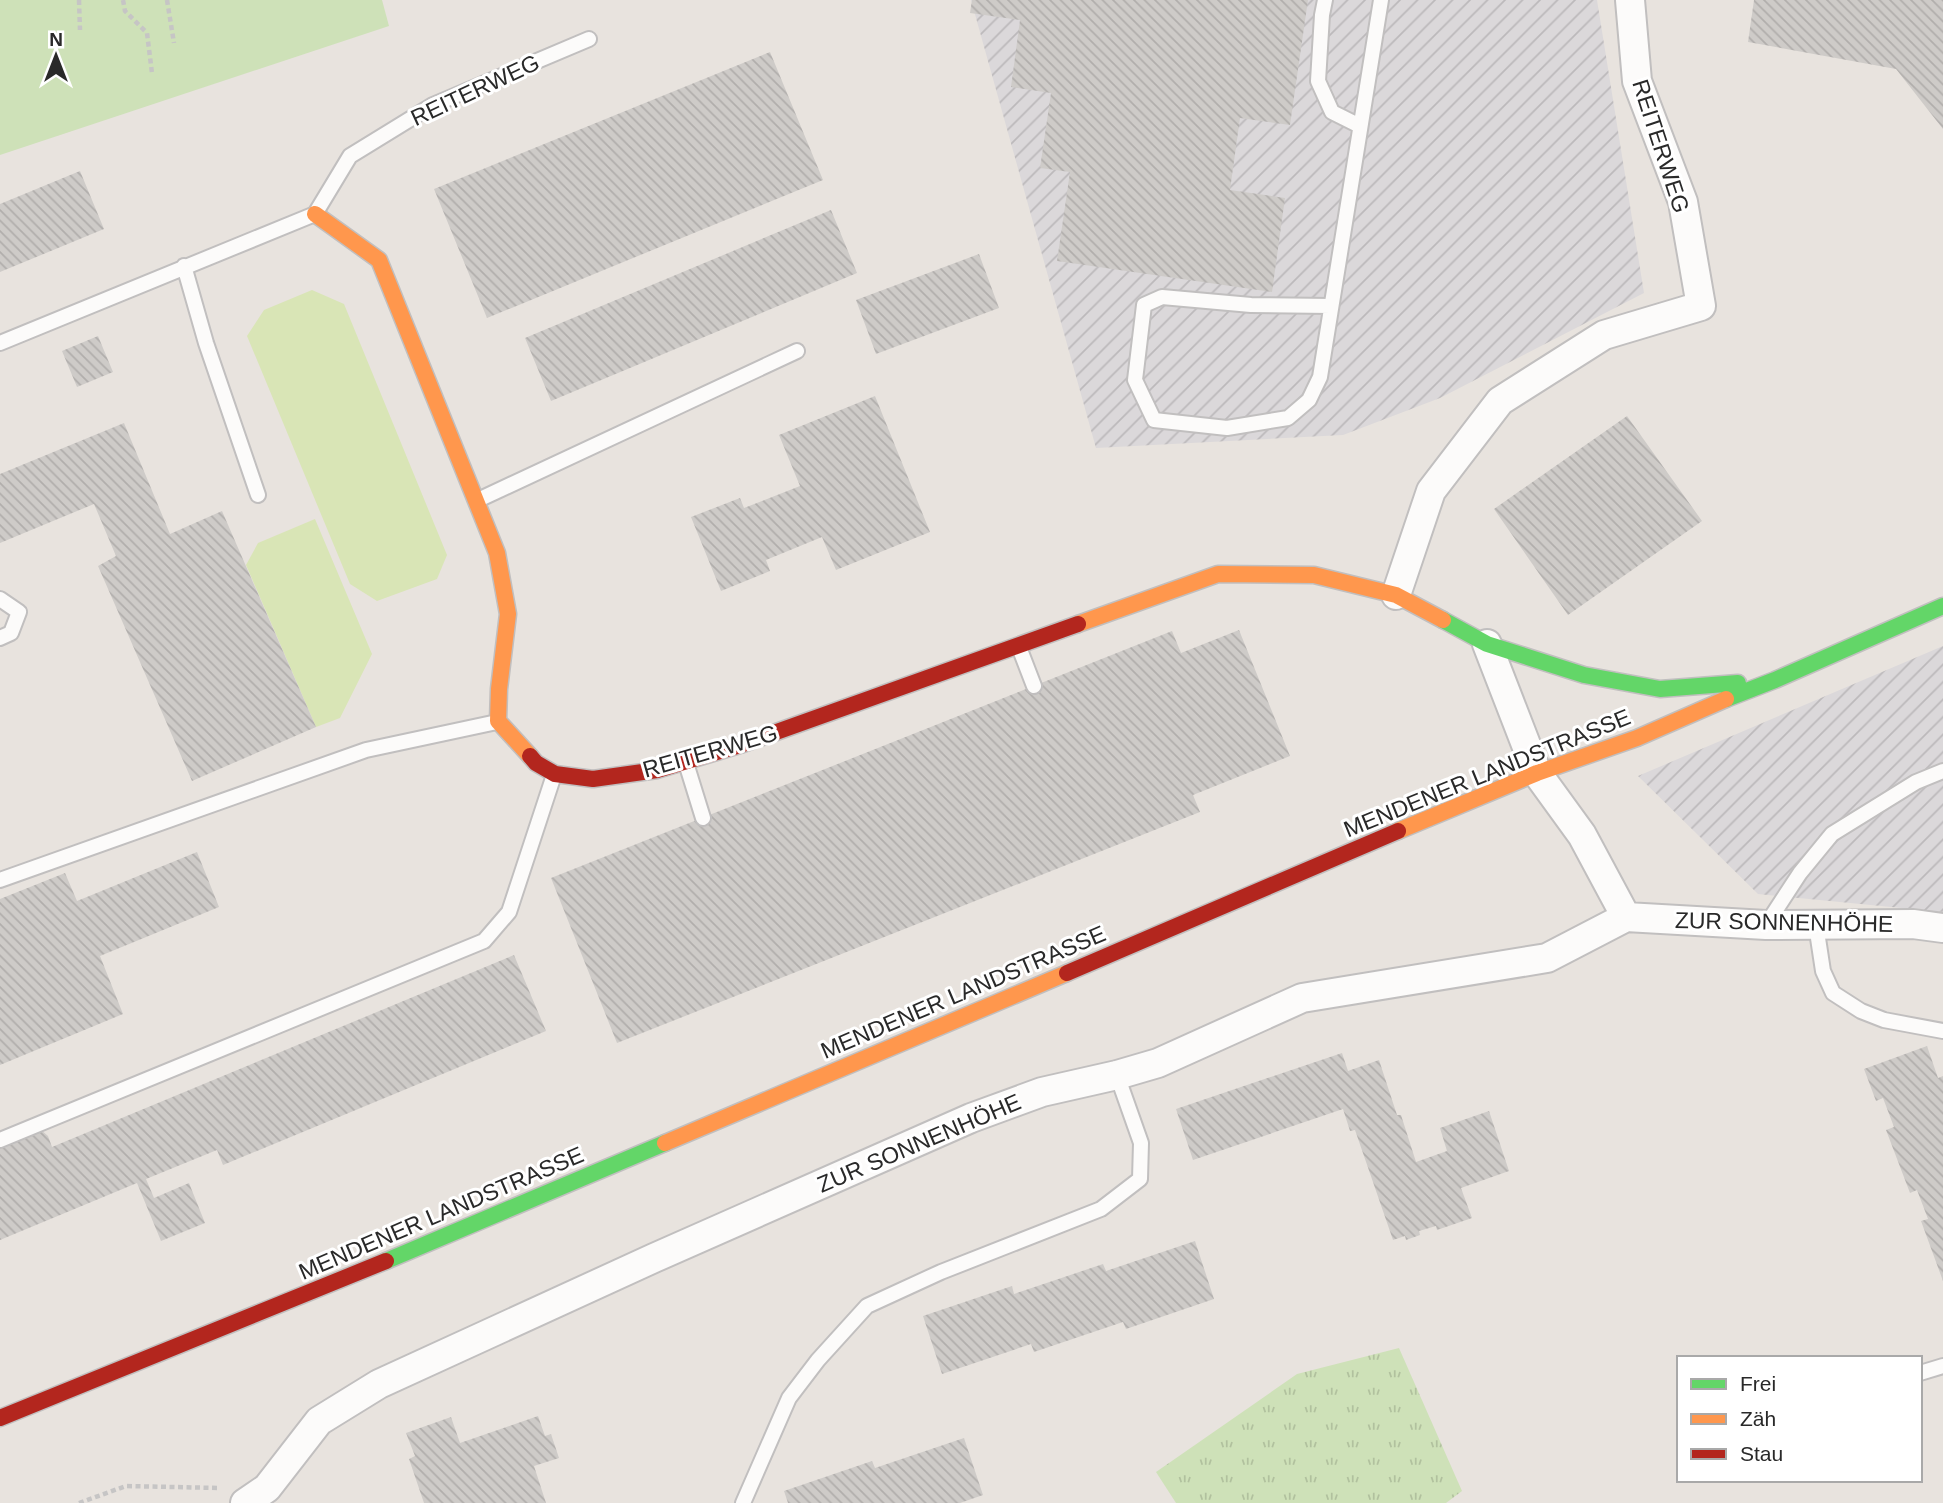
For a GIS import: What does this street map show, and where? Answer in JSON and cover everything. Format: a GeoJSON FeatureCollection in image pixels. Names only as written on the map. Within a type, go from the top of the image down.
{"type":"FeatureCollection","features":[{"type":"Feature","properties":{"kind":"main road"},"geometry":{"type":"LineString","coordinates":[[315,214],[379,260],[497,553],[508,614],[498,721]]}},
{"type":"Feature","properties":{"kind":"main road","name":"REITERWEG"},"geometry":{"type":"LineString","coordinates":[[498,721],[536,763],[555,774],[593,779],[657,770],[740,746],[1218,574],[1314,575],[1396,595],[1487,644],[1584,675],[1660,689],[1775,680]]}},
{"type":"Feature","properties":{"kind":"main road","name":"MENDENER LANDSTRASSE"},"geometry":{"type":"LineString","coordinates":[[0,1418],[331,1284],[1299,872],[1537,773],[1637,738],[1943,606]]}},
{"type":"Feature","properties":{"kind":"street","name":"REITERWEG"},"geometry":{"type":"LineString","coordinates":[[1396,595],[1431,491],[1500,401],[1604,335],[1701,306],[1682,202],[1637,81],[1630,0]]}},
{"type":"Feature","properties":{"kind":"street"},"geometry":{"type":"LineString","coordinates":[[1487,644],[1537,773],[1581,835],[1626,918]]}},
{"type":"Feature","properties":{"kind":"street","name":"ZUR SONNENHÖHE"},"geometry":{"type":"LineString","coordinates":[[264,1498],[319,1421],[379,1384],[654,1258],[971,1118],[1042,1092],[1158,1063],[1302,998],[1547,958],[1626,918],[1766,925],[1913,924],[1943,928]]}},
{"type":"Feature","properties":{"kind":"lane"},"geometry":{"type":"LineString","coordinates":[[1325,0],[1318,80],[1332,112],[1360,126]]}},
{"type":"Feature","properties":{"kind":"lane"},"geometry":{"type":"LineString","coordinates":[[1331,306],[1251,305],[1162,298],[1144,305],[1135,380],[1154,420],[1227,428],[1288,418],[1309,400],[1320,377],[1381,0]]}},
{"type":"Feature","properties":{"kind":"lane","name":"REITERWEG"},"geometry":{"type":"LineString","coordinates":[[315,214],[351,156],[433,105],[589,39]]}},
{"type":"Feature","properties":{"kind":"lane"},"geometry":{"type":"LineString","coordinates":[[0,343],[315,214]]}},
{"type":"Feature","properties":{"kind":"lane"},"geometry":{"type":"LineString","coordinates":[[184,266],[205,343],[258,495]]}},
{"type":"Feature","properties":{"kind":"lane"},"geometry":{"type":"LineString","coordinates":[[477,501],[797,351]]}},
{"type":"Feature","properties":{"kind":"lane"},"geometry":{"type":"LineString","coordinates":[[0,599],[19,612],[11,633],[0,638]]}},
{"type":"Feature","properties":{"kind":"lane"},"geometry":{"type":"LineString","coordinates":[[1019,646],[1034,686]]}},
{"type":"Feature","properties":{"kind":"lane"},"geometry":{"type":"LineString","coordinates":[[0,880],[366,750],[498,721]]}},
{"type":"Feature","properties":{"kind":"lane"},"geometry":{"type":"LineString","coordinates":[[686,761],[703,818]]}},
{"type":"Feature","properties":{"kind":"lane"},"geometry":{"type":"LineString","coordinates":[[1766,925],[1800,873],[1832,834],[1916,782],[1943,771]]}},
{"type":"Feature","properties":{"kind":"lane"},"geometry":{"type":"LineString","coordinates":[[0,1140],[484,941],[509,912],[555,774]]}},
{"type":"Feature","properties":{"kind":"lane"},"geometry":{"type":"LineString","coordinates":[[1816,925],[1823,971],[1833,993],[1861,1012],[1884,1020],[1943,1031]]}},
{"type":"Feature","properties":{"kind":"lane"},"geometry":{"type":"LineString","coordinates":[[743,1503],[789,1398],[818,1360],[867,1306],[941,1272],[1101,1209],[1140,1179],[1142,1143],[1117,1075]]}},
{"type":"Feature","properties":{"kind":"lane"},"geometry":{"type":"LineString","coordinates":[[1922,1372],[1943,1366]]}},
{"type":"Feature","properties":{"kind":"path"},"geometry":{"type":"LineString","coordinates":[[79,0],[80,30]]}},
{"type":"Feature","properties":{"kind":"path"},"geometry":{"type":"LineString","coordinates":[[123,0],[125,11],[147,33],[152,74]]}},
{"type":"Feature","properties":{"kind":"path"},"geometry":{"type":"LineString","coordinates":[[167,0],[174,43]]}},
{"type":"Feature","properties":{"kind":"path"},"geometry":{"type":"LineString","coordinates":[[79,1503],[126,1486],[264,1498]]}},
{"type":"Feature","properties":{"kind":"shaded area"},"geometry":{"type":"Polygon","coordinates":[[[971,0],[1597,0],[1644,293],[1440,398],[1343,435],[1096,448],[971,0]]]}},
{"type":"Feature","properties":{"kind":"shaded area"},"geometry":{"type":"Polygon","coordinates":[[[1943,646],[1943,912],[1758,894],[1638,776],[1943,646]]]}},
{"type":"Feature","properties":{"kind":"green space"},"geometry":{"type":"Polygon","coordinates":[[[0,0],[382,0],[389,26],[0,155],[0,0]]]}},
{"type":"Feature","properties":{"kind":"green space"},"geometry":{"type":"Polygon","coordinates":[[[312,290],[344,304],[447,555],[437,579],[377,601],[350,584],[247,336],[264,310],[312,290]]]}},
{"type":"Feature","properties":{"kind":"green space"},"geometry":{"type":"Polygon","coordinates":[[[315,519],[372,654],[340,718],[316,727],[246,565],[258,543],[315,519]]]}},
{"type":"Feature","properties":{"kind":"green space"},"geometry":{"type":"Polygon","coordinates":[[[1399,1348],[1462,1491],[1446,1503],[1176,1503],[1156,1472],[1297,1374],[1399,1348]]]}},
{"type":"Feature","properties":{"kind":"building"},"geometry":{"type":"Polygon","coordinates":[[[972,0],[1308,0],[1290,125],[1240,118],[1230,190],[1285,198],[1272,292],[1057,261],[1070,172],[1040,168],[1051,93],[1011,87],[1020,20],[970,13],[972,0]]]}},
{"type":"Feature","properties":{"kind":"building"},"geometry":{"type":"Polygon","coordinates":[[[1754,0],[1943,0],[1943,129],[1896,69],[1748,42],[1754,0]]]}},
{"type":"Feature","properties":{"kind":"building"},"geometry":{"type":"Polygon","coordinates":[[[770,52],[823,180],[487,318],[434,189],[770,52]]]}},
{"type":"Feature","properties":{"kind":"building"},"geometry":{"type":"Polygon","coordinates":[[[80,171],[104,229],[0,272],[0,204],[80,171]]]}},
{"type":"Feature","properties":{"kind":"building"},"geometry":{"type":"Polygon","coordinates":[[[831,210],[857,273],[551,401],[525,338],[831,210]]]}},
{"type":"Feature","properties":{"kind":"building"},"geometry":{"type":"Polygon","coordinates":[[[979,254],[999,308],[876,354],[856,300],[979,254]]]}},
{"type":"Feature","properties":{"kind":"building"},"geometry":{"type":"Polygon","coordinates":[[[98,336],[113,372],[77,387],[62,351],[98,336]]]}},
{"type":"Feature","properties":{"kind":"building"},"geometry":{"type":"Polygon","coordinates":[[[875,396],[930,532],[836,570],[822,537],[766,560],[770,571],[721,591],[691,517],[740,498],[744,508],[800,486],[779,435],[875,396]]]}},
{"type":"Feature","properties":{"kind":"building"},"geometry":{"type":"Polygon","coordinates":[[[1627,416],[1702,521],[1568,615],[1494,509],[1627,416]]]}},
{"type":"Feature","properties":{"kind":"building"},"geometry":{"type":"Polygon","coordinates":[[[124,423],[170,534],[222,511],[316,727],[192,781],[98,566],[116,556],[94,504],[0,543],[0,474],[124,423]]]}},
{"type":"Feature","properties":{"kind":"building"},"geometry":{"type":"Polygon","coordinates":[[[1239,630],[1290,756],[1193,795],[1200,812],[617,1043],[551,878],[1172,631],[1181,653],[1239,630]]]}},
{"type":"Feature","properties":{"kind":"building"},"geometry":{"type":"Polygon","coordinates":[[[197,852],[219,907],[100,956],[123,1014],[0,1065],[0,899],[65,873],[77,901],[197,852]]]}},
{"type":"Feature","properties":{"kind":"building"},"geometry":{"type":"Polygon","coordinates":[[[514,955],[546,1031],[223,1165],[217,1150],[146,1179],[154,1198],[189,1183],[205,1223],[161,1241],[137,1183],[0,1240],[0,1146],[40,1129],[48,1136],[52,1147],[514,955]]]}},
{"type":"Feature","properties":{"kind":"building"},"geometry":{"type":"Polygon","coordinates":[[[1927,1046],[1938,1078],[1943,1076],[1943,1281],[1921,1221],[1928,1219],[1917,1190],[1910,1193],[1886,1130],[1894,1127],[1883,1098],[1876,1101],[1864,1069],[1927,1046]]]}},
{"type":"Feature","properties":{"kind":"building"},"geometry":{"type":"Polygon","coordinates":[[[1342,1053],[1348,1071],[1379,1060],[1416,1162],[1447,1151],[1440,1128],[1489,1111],[1509,1171],[1461,1188],[1472,1218],[1437,1230],[1436,1226],[1419,1231],[1420,1235],[1406,1240],[1405,1236],[1393,1240],[1355,1130],[1350,1131],[1343,1109],[1193,1160],[1176,1109],[1342,1053]]]}},
{"type":"Feature","properties":{"kind":"building"},"geometry":{"type":"Polygon","coordinates":[[[1195,1241],[1214,1299],[1126,1329],[1123,1322],[1034,1352],[1031,1344],[942,1374],[923,1316],[1012,1286],[1014,1294],[1103,1264],[1106,1271],[1195,1241]]]}},
{"type":"Feature","properties":{"kind":"building"},"geometry":{"type":"Polygon","coordinates":[[[538,1416],[545,1436],[551,1434],[559,1458],[534,1466],[546,1503],[424,1503],[409,1459],[415,1456],[406,1433],[451,1417],[460,1443],[538,1416]]]}},
{"type":"Feature","properties":{"kind":"building"},"geometry":{"type":"Polygon","coordinates":[[[964,1438],[983,1495],[960,1503],[788,1503],[784,1491],[872,1461],[875,1468],[964,1438]]]}},
{"type":"Feature","properties":{"kind":"traffic: fast"},"geometry":{"type":"LineString","coordinates":[[1726,699],[1943,606]]}},
{"type":"Feature","properties":{"kind":"traffic: fast"},"geometry":{"type":"LineString","coordinates":[[1443,620],[1487,644],[1584,675],[1660,689],[1738,683]]}},
{"type":"Feature","properties":{"kind":"traffic: fast"},"geometry":{"type":"LineString","coordinates":[[386,1261],[665,1143]]}},
{"type":"Feature","properties":{"kind":"traffic: slow"},"geometry":{"type":"LineString","coordinates":[[315,214],[379,260],[497,553],[508,614],[498,721],[530,756]]}},
{"type":"Feature","properties":{"kind":"traffic: slow"},"geometry":{"type":"LineString","coordinates":[[1078,624],[1218,574],[1314,575],[1396,595],[1443,620]]}},
{"type":"Feature","properties":{"kind":"traffic: slow"},"geometry":{"type":"LineString","coordinates":[[1398,831],[1537,773],[1637,738],[1726,699]]}},
{"type":"Feature","properties":{"kind":"traffic: slow"},"geometry":{"type":"LineString","coordinates":[[665,1143],[1067,973]]}},
{"type":"Feature","properties":{"kind":"traffic: jam"},"geometry":{"type":"LineString","coordinates":[[530,756],[536,763],[555,774],[593,779],[657,770],[740,745],[1078,624]]}},
{"type":"Feature","properties":{"kind":"traffic: jam"},"geometry":{"type":"LineString","coordinates":[[1067,973],[1398,831]]}},
{"type":"Feature","properties":{"kind":"traffic: jam"},"geometry":{"type":"LineString","coordinates":[[0,1418],[386,1261]]}}]}
